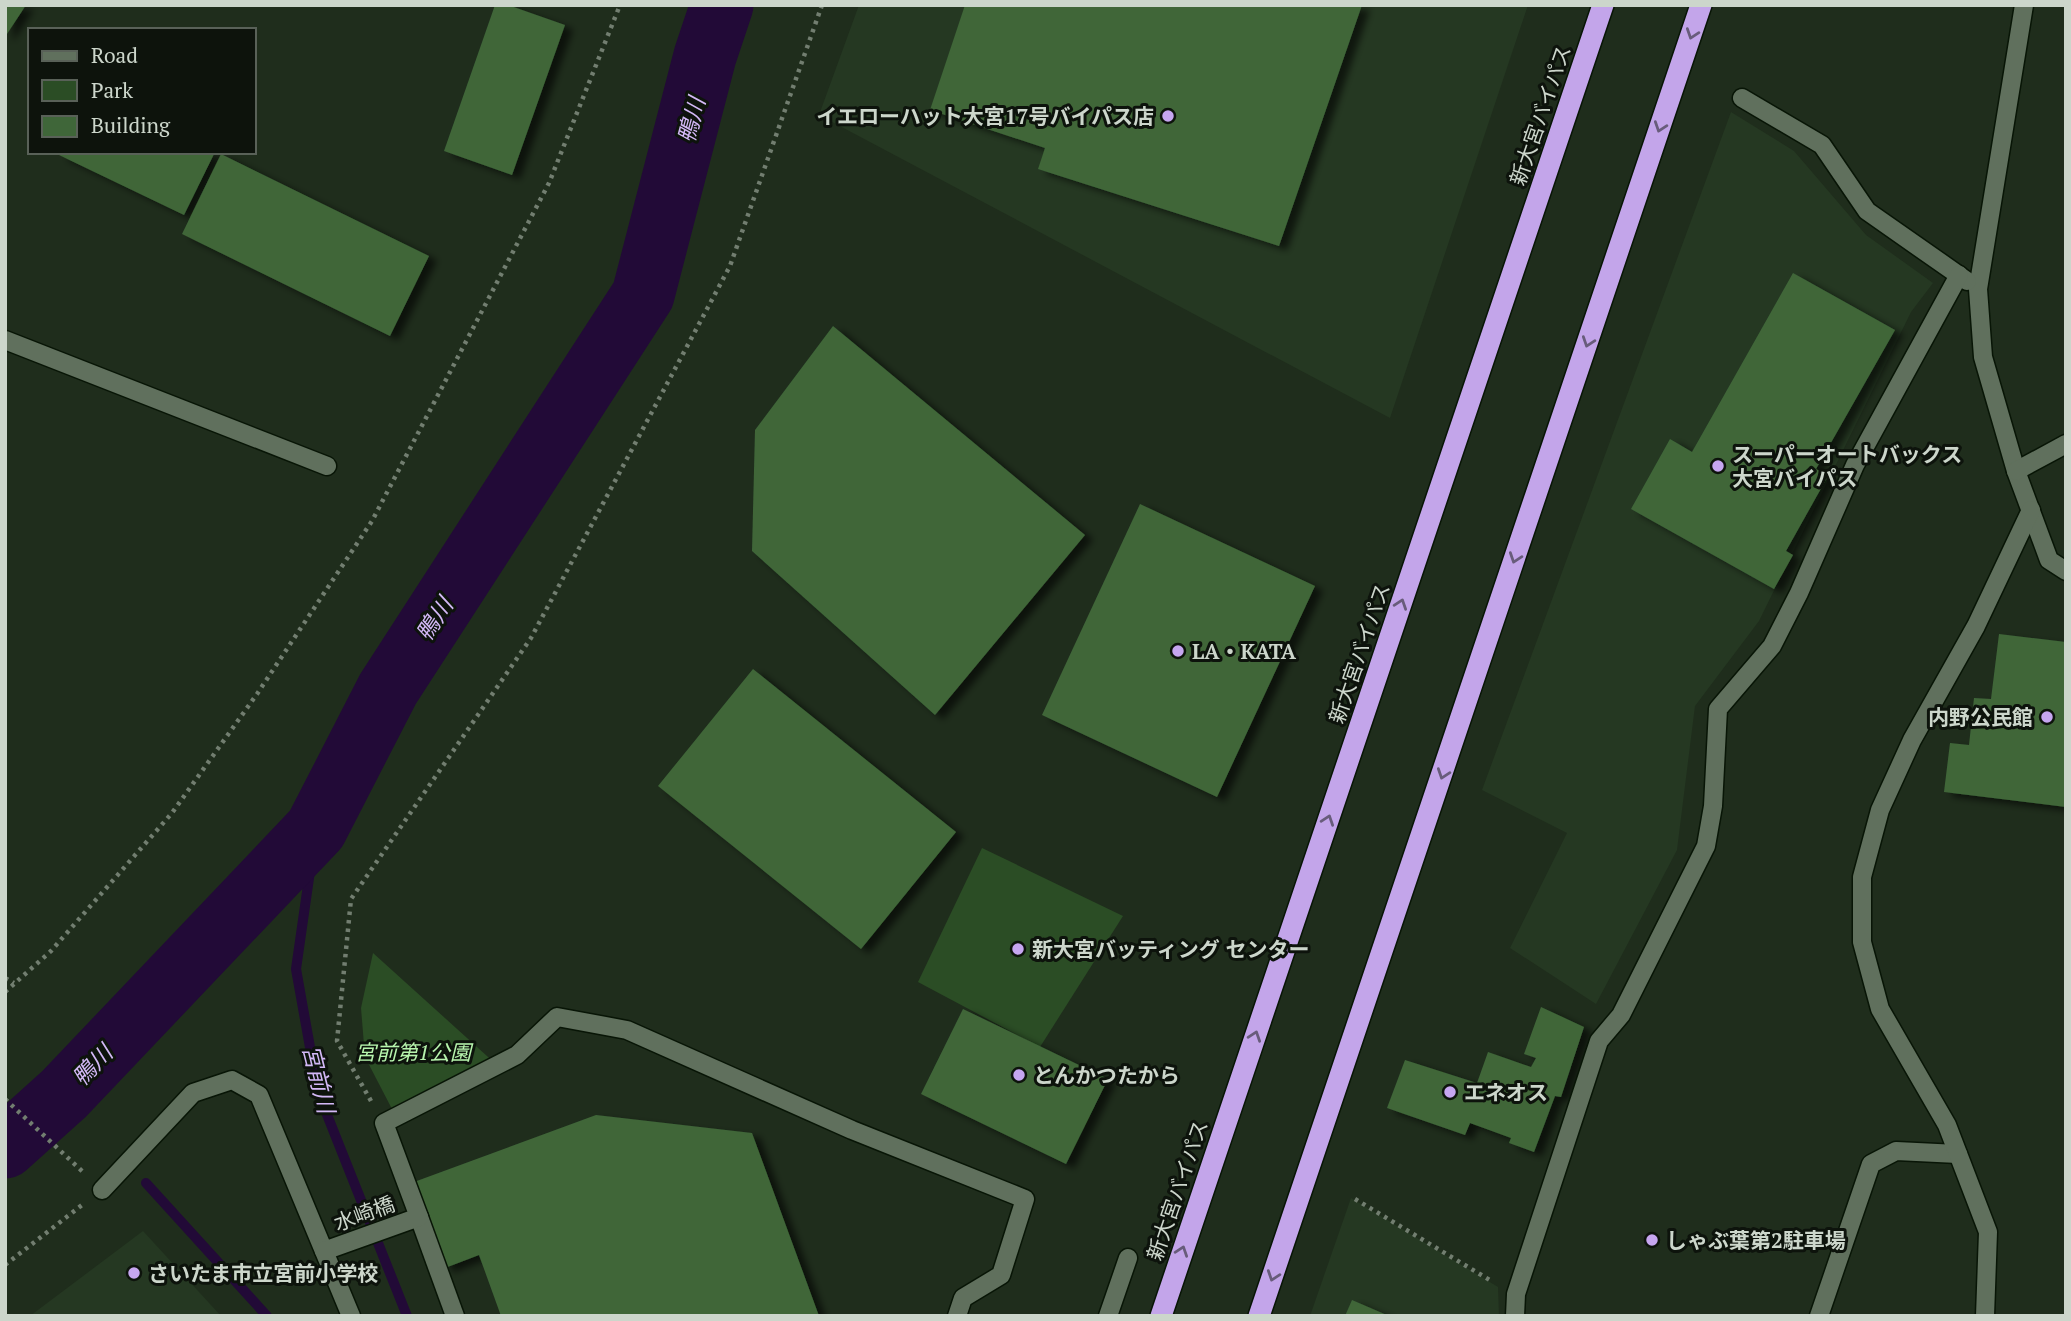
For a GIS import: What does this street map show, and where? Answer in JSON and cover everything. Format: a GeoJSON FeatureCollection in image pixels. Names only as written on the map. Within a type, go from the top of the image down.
{"type":"FeatureCollection","features":[{"type":"Feature","properties":{"kind":"highway","name":"新大宮バイパス"},"geometry":{"type":"LineString","coordinates":[[1161,1316],[1603,5]]}},
{"type":"Feature","properties":{"kind":"highway"},"geometry":{"type":"LineString","coordinates":[[1259,1316],[1701,5]]}},
{"type":"Feature","properties":{"kind":"street"},"geometry":{"type":"LineString","coordinates":[[2024,5],[1978,289],[1983,357],[2016,471],[2049,559],[2066,571]]}},
{"type":"Feature","properties":{"kind":"street"},"geometry":{"type":"LineString","coordinates":[[1742,98],[1822,145],[1867,211],[1978,289]]}},
{"type":"Feature","properties":{"kind":"street"},"geometry":{"type":"LineString","coordinates":[[1516,1316],[1516,1294],[1599,1041],[1621,1015],[1706,846],[1713,806],[1718,709],[1772,646],[1799,593],[1855,465],[1959,275]]}},
{"type":"Feature","properties":{"kind":"street"},"geometry":{"type":"LineString","coordinates":[[5,340],[327,466]]}},
{"type":"Feature","properties":{"kind":"street"},"geometry":{"type":"LineString","coordinates":[[2016,471],[2066,444]]}},
{"type":"Feature","properties":{"kind":"street"},"geometry":{"type":"LineString","coordinates":[[1985,1316],[1989,1232],[1947,1125],[1880,1009],[1862,943],[1862,877],[1880,810],[1912,740],[1976,626],[2031,510]]}},
{"type":"Feature","properties":{"kind":"street"},"geometry":{"type":"LineString","coordinates":[[455,1316],[384,1123],[517,1055],[557,1017],[627,1030],[852,1130],[1025,1199],[1001,1275],[963,1298],[957,1316]]}},
{"type":"Feature","properties":{"kind":"street"},"geometry":{"type":"LineString","coordinates":[[102,1190],[193,1093],[232,1080],[259,1096],[351,1316]]}},
{"type":"Feature","properties":{"kind":"street"},"geometry":{"type":"LineString","coordinates":[[1819,1316],[1871,1164],[1896,1151],[1958,1154]]}},
{"type":"Feature","properties":{"kind":"street","name":"水崎橋"},"geometry":{"type":"LineString","coordinates":[[324,1251],[419,1217]]}},
{"type":"Feature","properties":{"kind":"street"},"geometry":{"type":"LineString","coordinates":[[1108,1316],[1128,1258]]}},
{"type":"Feature","properties":{"kind":"path"},"geometry":{"type":"LineString","coordinates":[[5,992],[51,951],[172,813],[257,694],[372,521],[549,183],[620,5]]}},
{"type":"Feature","properties":{"kind":"path"},"geometry":{"type":"LineString","coordinates":[[384,1123],[337,1041],[351,899],[531,638],[723,278],[822,5]]}},
{"type":"Feature","properties":{"kind":"path"},"geometry":{"type":"LineString","coordinates":[[5,978],[14,983]]}},
{"type":"Feature","properties":{"kind":"path"},"geometry":{"type":"LineString","coordinates":[[5,1099],[102,1190],[5,1265]]}},
{"type":"Feature","properties":{"kind":"path"},"geometry":{"type":"LineString","coordinates":[[1355,1199],[1460,1265],[1516,1294]]}},
{"type":"Feature","properties":{"kind":"shaded area"},"geometry":{"type":"Polygon","coordinates":[[[859,5],[1528,5],[1390,418],[819,115],[859,5]]]}},
{"type":"Feature","properties":{"kind":"shaded area","name":"スーパーオートバックス 大宮バイパス"},"geometry":{"type":"Polygon","coordinates":[[[1731,112],[1794,151],[1866,235],[1933,283],[1911,312],[1759,621],[1695,706],[1677,850],[1596,1004],[1510,948],[1567,833],[1482,790],[1731,112]]]}},
{"type":"Feature","properties":{"kind":"shaded area"},"geometry":{"type":"Polygon","coordinates":[[[1351,1198],[1498,1287],[1499,1316],[1310,1316],[1351,1198]]]}},
{"type":"Feature","properties":{"kind":"shaded area","name":"さいたま市立宮前小学校"},"geometry":{"type":"Polygon","coordinates":[[[143,1231],[221,1316],[30,1316],[143,1231]]]}},
{"type":"Feature","properties":{"kind":"green space","name":"新大宮バッティング センター"},"geometry":{"type":"Polygon","coordinates":[[[982,848],[1123,916],[1040,1047],[918,982],[982,848]]]}},
{"type":"Feature","properties":{"kind":"green space","name":"宮前第1公園"},"geometry":{"type":"Polygon","coordinates":[[[373,953],[498,1066],[392,1109],[365,1057],[361,1008],[373,953]]]}},
{"type":"Feature","properties":{"kind":"building"},"geometry":{"type":"Polygon","coordinates":[[[5,5],[26,5],[5,37],[5,5]]]}},
{"type":"Feature","properties":{"kind":"building"},"geometry":{"type":"Polygon","coordinates":[[[495,5],[508,5],[565,25],[512,175],[444,151],[495,5]]]}},
{"type":"Feature","properties":{"kind":"building"},"geometry":{"type":"Polygon","coordinates":[[[965,5],[1362,5],[1279,246],[1038,169],[1045,148],[930,110],[965,5]]]}},
{"type":"Feature","properties":{"kind":"building"},"geometry":{"type":"Polygon","coordinates":[[[59,154],[214,154],[184,215],[59,154]]]}},
{"type":"Feature","properties":{"kind":"building"},"geometry":{"type":"Polygon","coordinates":[[[221,154],[429,256],[390,336],[182,234],[221,154]]]}},
{"type":"Feature","properties":{"kind":"building"},"geometry":{"type":"Polygon","coordinates":[[[1793,273],[1895,330],[1816,469],[1828,476],[1786,551],[1793,555],[1774,589],[1631,509],[1670,439],[1692,452],[1793,273]]]}},
{"type":"Feature","properties":{"kind":"building"},"geometry":{"type":"Polygon","coordinates":[[[833,326],[1085,535],[935,715],[752,551],[755,430],[833,326]]]}},
{"type":"Feature","properties":{"kind":"building","name":"LA・KATA"},"geometry":{"type":"Polygon","coordinates":[[[1140,504],[1315,586],[1217,797],[1042,715],[1140,504]]]}},
{"type":"Feature","properties":{"kind":"building"},"geometry":{"type":"Polygon","coordinates":[[[1999,634],[2066,642],[2066,807],[1944,792],[1950,743],[1969,745],[1974,698],[1991,699],[1999,634]]]}},
{"type":"Feature","properties":{"kind":"building"},"geometry":{"type":"Polygon","coordinates":[[[753,669],[956,832],[861,949],[658,786],[753,669]]]}},
{"type":"Feature","properties":{"kind":"building"},"geometry":{"type":"Polygon","coordinates":[[[1541,1007],[1584,1027],[1561,1097],[1555,1096],[1534,1152],[1509,1143],[1511,1138],[1470,1123],[1465,1135],[1387,1108],[1405,1060],[1477,1083],[1488,1052],[1531,1067],[1536,1058],[1524,1054],[1541,1007]]]}},
{"type":"Feature","properties":{"kind":"building"},"geometry":{"type":"Polygon","coordinates":[[[963,1009],[1108,1079],[1066,1164],[921,1094],[963,1009]]]}},
{"type":"Feature","properties":{"kind":"building"},"geometry":{"type":"Polygon","coordinates":[[[596,1115],[752,1133],[819,1316],[501,1316],[479,1255],[445,1268],[414,1182],[596,1115]]]}},
{"type":"Feature","properties":{"kind":"building"},"geometry":{"type":"Polygon","coordinates":[[[1352,1300],[1389,1316],[1345,1316],[1352,1300]]]}},
{"type":"Feature","properties":{"kind":"waterway","name":"鴨川"},"geometry":{"type":"LineString","coordinates":[[5,1147],[64,1094],[316,829],[388,689],[643,295],[705,56],[722,5]]}},
{"type":"Feature","properties":{"kind":"waterway","name":"宮前川"},"geometry":{"type":"LineString","coordinates":[[316,829],[296,969],[318,1092],[407,1316]]}},
{"type":"Feature","properties":{"kind":"waterway"},"geometry":{"type":"LineString","coordinates":[[146,1183],[267,1316]]}},
{"type":"Feature","properties":{"kind":"place","name":"イエローハット大宮17号バイパス店"},"geometry":{"type":"Point","coordinates":[1168,116]}},
{"type":"Feature","properties":{"kind":"place","name":"スーパーオートバックス 大宮バイパス"},"geometry":{"type":"Point","coordinates":[1718,466]}},
{"type":"Feature","properties":{"kind":"place","name":"LA・KATA"},"geometry":{"type":"Point","coordinates":[1178,651]}},
{"type":"Feature","properties":{"kind":"place","name":"内野公民館"},"geometry":{"type":"Point","coordinates":[2047,717]}},
{"type":"Feature","properties":{"kind":"place","name":"新大宮バッティング センター"},"geometry":{"type":"Point","coordinates":[1018,949]}},
{"type":"Feature","properties":{"kind":"place","name":"とんかつたから"},"geometry":{"type":"Point","coordinates":[1019,1075]}},
{"type":"Feature","properties":{"kind":"place","name":"エネオス"},"geometry":{"type":"Point","coordinates":[1450,1092]}},
{"type":"Feature","properties":{"kind":"place","name":"しゃぶ葉第2駐車場"},"geometry":{"type":"Point","coordinates":[1652,1240]}},
{"type":"Feature","properties":{"kind":"place","name":"さいたま市立宮前小学校"},"geometry":{"type":"Point","coordinates":[134,1273]}}]}
